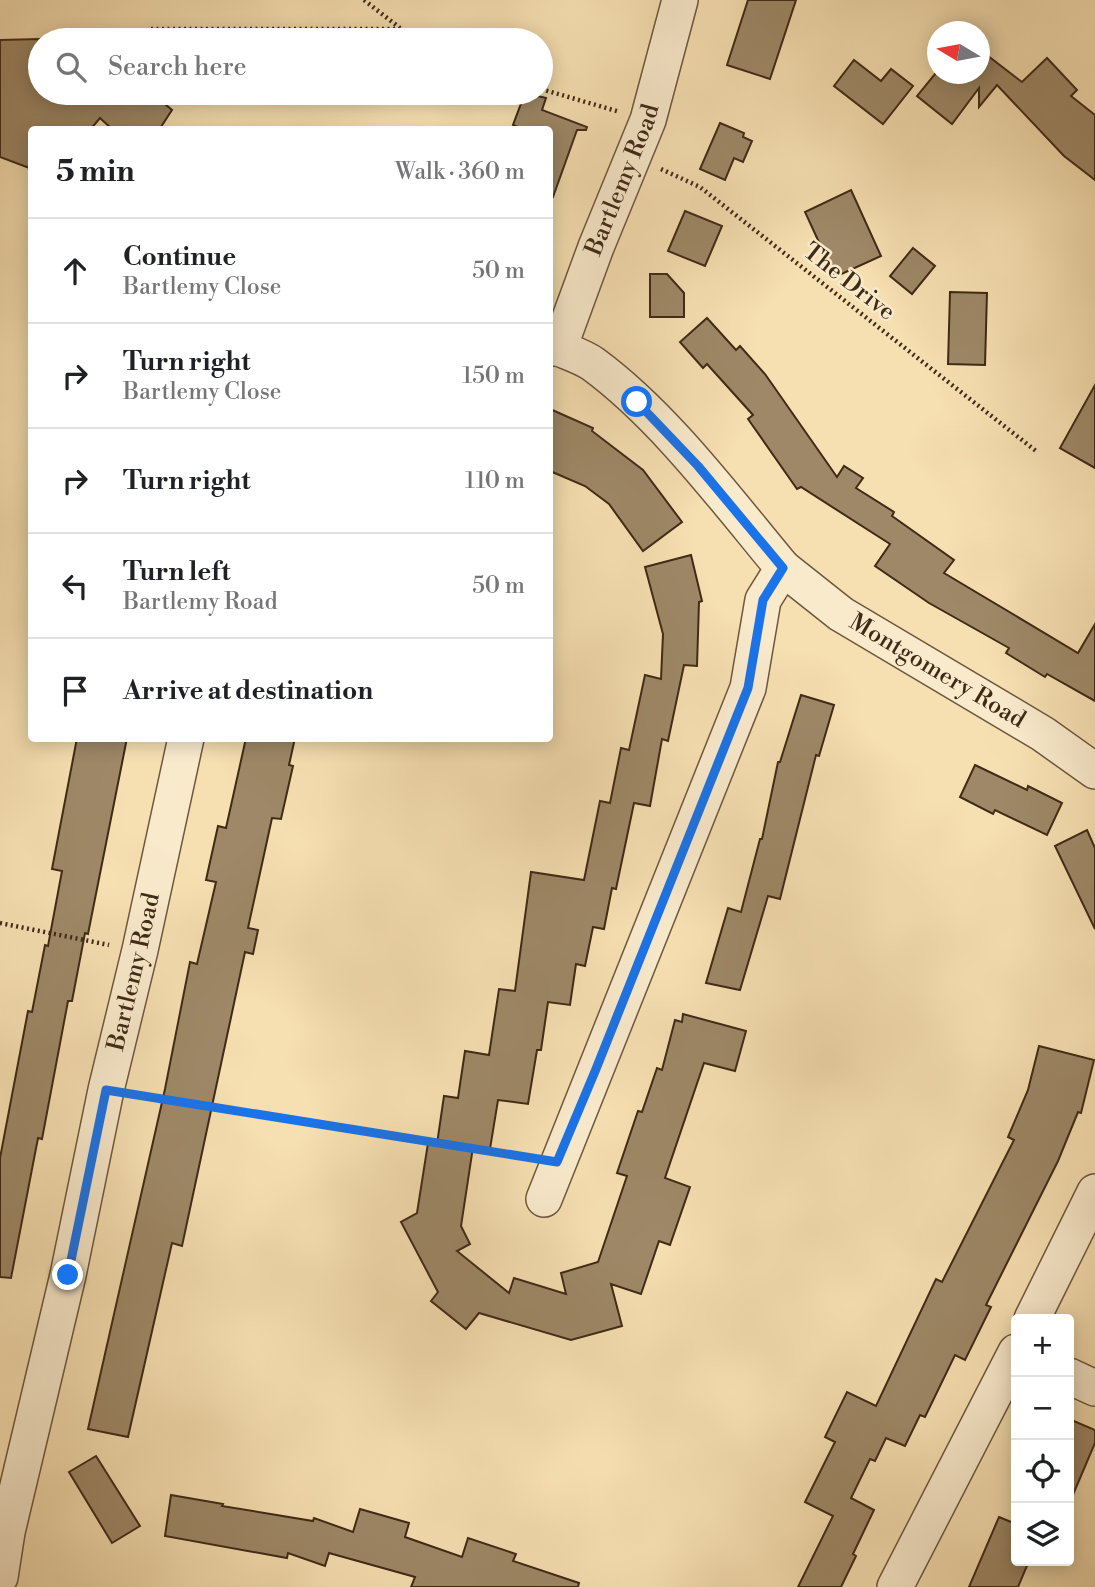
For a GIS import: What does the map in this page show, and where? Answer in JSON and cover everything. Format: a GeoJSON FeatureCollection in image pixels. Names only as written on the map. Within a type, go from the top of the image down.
{"type":"FeatureCollection","features":[{"type":"Feature","properties":{"kind":"street","name":"Bartlemy Road"},"geometry":{"type":"LineString","coordinates":[[554,348],[648,120],[680,0]]}},
{"type":"Feature","properties":{"kind":"street","name":"Montgomery Road"},"geometry":{"type":"LineString","coordinates":[[554,348],[591,363],[637,402],[698,466],[783,568],[842,614],[1043,734],[1095,771]]}},
{"type":"Feature","properties":{"kind":"street"},"geometry":{"type":"LineString","coordinates":[[544,1199],[748,688],[763,600],[783,568]]}},
{"type":"Feature","properties":{"kind":"street","name":"Bartlemy Road"},"geometry":{"type":"LineString","coordinates":[[0,1577],[7,1532],[68,1275],[106,1090],[140,950],[185,742]]}},
{"type":"Feature","properties":{"kind":"street"},"geometry":{"type":"LineString","coordinates":[[1034,1314],[1095,1192]]}},
{"type":"Feature","properties":{"kind":"street"},"geometry":{"type":"LineString","coordinates":[[895,1587],[1011,1362]]}},
{"type":"Feature","properties":{"kind":"street"},"geometry":{"type":"LineString","coordinates":[[1071,1377],[1095,1388]]}},
{"type":"Feature","properties":{"kind":"path"},"geometry":{"type":"LineString","coordinates":[[364,0],[400,28]]}},
{"type":"Feature","properties":{"kind":"path"},"geometry":{"type":"LineString","coordinates":[[553,92],[648,120]]}},
{"type":"Feature","properties":{"kind":"path","name":"The Drive"},"geometry":{"type":"LineString","coordinates":[[632,155],[701,187],[1035,452]]}},
{"type":"Feature","properties":{"kind":"path"},"geometry":{"type":"LineString","coordinates":[[0,923],[140,950]]}},
{"type":"Feature","properties":{"kind":"path"},"geometry":{"type":"LineString","coordinates":[[106,1090],[557,1162]]}},
{"type":"Feature","properties":{"kind":"building"},"geometry":{"type":"Polygon","coordinates":[[[748,0],[796,0],[770,79],[727,65],[748,0]]]}},
{"type":"Feature","properties":{"kind":"building"},"geometry":{"type":"Polygon","coordinates":[[[28,39],[28,105],[166,105],[172,110],[162,126],[109,126],[100,118],[93,126],[28,126],[28,168],[0,157],[0,40],[28,39]]]}},
{"type":"Feature","properties":{"kind":"building"},"geometry":{"type":"Polygon","coordinates":[[[990,57],[1022,82],[1047,58],[1077,90],[1071,96],[1095,115],[1095,180],[1064,156],[997,85],[979,107],[979,88],[952,124],[917,96],[927,84],[990,84],[990,57]]]}},
{"type":"Feature","properties":{"kind":"building"},"geometry":{"type":"Polygon","coordinates":[[[854,60],[881,81],[891,69],[913,86],[883,124],[834,86],[854,60]]]}},
{"type":"Feature","properties":{"kind":"building"},"geometry":{"type":"Polygon","coordinates":[[[520,105],[544,105],[542,110],[587,127],[586,130],[577,130],[553,197],[553,126],[513,125],[520,105]]]}},
{"type":"Feature","properties":{"kind":"building"},"geometry":{"type":"Polygon","coordinates":[[[720,123],[744,133],[743,137],[752,141],[743,162],[734,158],[725,180],[700,169],[720,123]]]}},
{"type":"Feature","properties":{"kind":"building"},"geometry":{"type":"Polygon","coordinates":[[[851,190],[881,256],[835,277],[805,212],[851,190]]]}},
{"type":"Feature","properties":{"kind":"building"},"geometry":{"type":"Polygon","coordinates":[[[685,211],[722,226],[705,266],[668,251],[685,211]]]}},
{"type":"Feature","properties":{"kind":"building"},"geometry":{"type":"Polygon","coordinates":[[[913,248],[935,266],[912,294],[890,276],[913,248]]]}},
{"type":"Feature","properties":{"kind":"building"},"geometry":{"type":"Polygon","coordinates":[[[650,274],[667,274],[684,293],[684,317],[650,317],[650,274]]]}},
{"type":"Feature","properties":{"kind":"building"},"geometry":{"type":"Polygon","coordinates":[[[950,292],[987,293],[985,365],[948,364],[950,292]]]}},
{"type":"Feature","properties":{"kind":"building"},"geometry":{"type":"Polygon","coordinates":[[[707,318],[736,350],[740,346],[765,374],[837,477],[844,466],[863,478],[856,488],[894,512],[892,516],[954,560],[944,573],[1078,653],[1095,624],[1095,701],[1047,674],[1045,677],[1006,653],[1009,648],[929,603],[875,566],[890,544],[801,487],[797,489],[748,419],[753,415],[707,364],[703,368],[680,342],[707,318]]]}},
{"type":"Feature","properties":{"kind":"building"},"geometry":{"type":"Polygon","coordinates":[[[1095,385],[1095,468],[1060,448],[1095,385]]]}},
{"type":"Feature","properties":{"kind":"building"},"geometry":{"type":"Polygon","coordinates":[[[553,410],[593,428],[592,431],[643,470],[682,522],[643,551],[609,504],[585,486],[553,472],[553,410]]]}},
{"type":"Feature","properties":{"kind":"building"},"geometry":{"type":"Polygon","coordinates":[[[691,555],[702,601],[699,602],[697,666],[684,665],[668,741],[662,739],[650,806],[634,803],[616,889],[612,888],[604,929],[593,927],[585,966],[576,964],[570,1005],[548,1002],[541,1050],[537,1050],[528,1104],[498,1100],[490,1149],[473,1147],[461,1226],[470,1244],[457,1251],[509,1293],[514,1278],[566,1294],[561,1273],[598,1262],[627,1176],[617,1173],[638,1111],[642,1112],[657,1068],[662,1070],[675,1020],[682,1022],[683,1014],[746,1031],[735,1071],[704,1063],[665,1178],[690,1187],[670,1245],[659,1241],[641,1294],[611,1284],[622,1326],[571,1340],[479,1313],[466,1329],[431,1301],[438,1292],[401,1222],[417,1213],[428,1143],[437,1144],[444,1096],[458,1098],[465,1051],[489,1055],[499,989],[515,991],[531,872],[584,880],[600,801],[610,803],[621,748],[629,750],[645,675],[661,679],[663,634],[645,567],[691,555]]]}},
{"type":"Feature","properties":{"kind":"building"},"geometry":{"type":"Polygon","coordinates":[[[801,695],[834,705],[819,756],[816,755],[780,899],[768,896],[740,990],[706,983],[728,908],[741,912],[762,839],[778,762],[801,695]]]}},
{"type":"Feature","properties":{"kind":"building"},"geometry":{"type":"Polygon","coordinates":[[[76,742],[126,742],[88,934],[85,933],[72,1001],[68,1001],[42,1139],[38,1138],[11,1278],[0,1277],[0,1158],[28,1011],[32,1012],[62,871],[52,869],[76,742]]]}},
{"type":"Feature","properties":{"kind":"building"},"geometry":{"type":"Polygon","coordinates":[[[245,742],[294,742],[289,765],[293,766],[281,819],[272,818],[248,928],[258,930],[253,954],[245,952],[182,1246],[172,1243],[128,1437],[88,1429],[165,1089],[190,962],[197,964],[216,882],[206,880],[218,826],[226,828],[245,742]]]}},
{"type":"Feature","properties":{"kind":"building"},"geometry":{"type":"Polygon","coordinates":[[[975,765],[1062,803],[1047,835],[995,810],[993,814],[960,797],[975,765]]]}},
{"type":"Feature","properties":{"kind":"building"},"geometry":{"type":"Polygon","coordinates":[[[1087,830],[1095,848],[1095,929],[1055,846],[1087,830]]]}},
{"type":"Feature","properties":{"kind":"building"},"geometry":{"type":"Polygon","coordinates":[[[1039,1046],[1094,1060],[1081,1113],[1078,1112],[1058,1161],[986,1305],[991,1307],[965,1360],[955,1355],[925,1417],[920,1415],[905,1446],[886,1438],[875,1461],[870,1459],[851,1498],[874,1510],[841,1587],[798,1587],[833,1516],[805,1502],[835,1442],[825,1437],[847,1392],[876,1406],[936,1279],[942,1282],[1014,1140],[1008,1137],[1028,1090],[1039,1046]]]}},
{"type":"Feature","properties":{"kind":"building"},"geometry":{"type":"Polygon","coordinates":[[[1074,1421],[1095,1430],[1095,1443],[1074,1492],[1074,1421]]]}},
{"type":"Feature","properties":{"kind":"building"},"geometry":{"type":"Polygon","coordinates":[[[96,1456],[140,1526],[112,1543],[69,1472],[96,1456]]]}},
{"type":"Feature","properties":{"kind":"building"},"geometry":{"type":"Polygon","coordinates":[[[171,1495],[313,1521],[314,1518],[353,1532],[360,1509],[409,1523],[405,1537],[462,1557],[468,1538],[516,1554],[513,1561],[579,1583],[578,1587],[411,1587],[415,1577],[329,1553],[325,1566],[288,1553],[287,1558],[165,1536],[171,1495]]]}},
{"type":"Feature","properties":{"kind":"building"},"geometry":{"type":"Polygon","coordinates":[[[999,1517],[1011,1522],[1011,1566],[1027,1566],[1018,1587],[969,1587],[999,1517]]]}},
{"type":"Feature","properties":{"kind":"route"},"geometry":{"type":"LineString","coordinates":[[68,1275],[106,1090],[557,1162],[748,688],[763,600],[783,568],[698,466],[637,402]]}}]}
